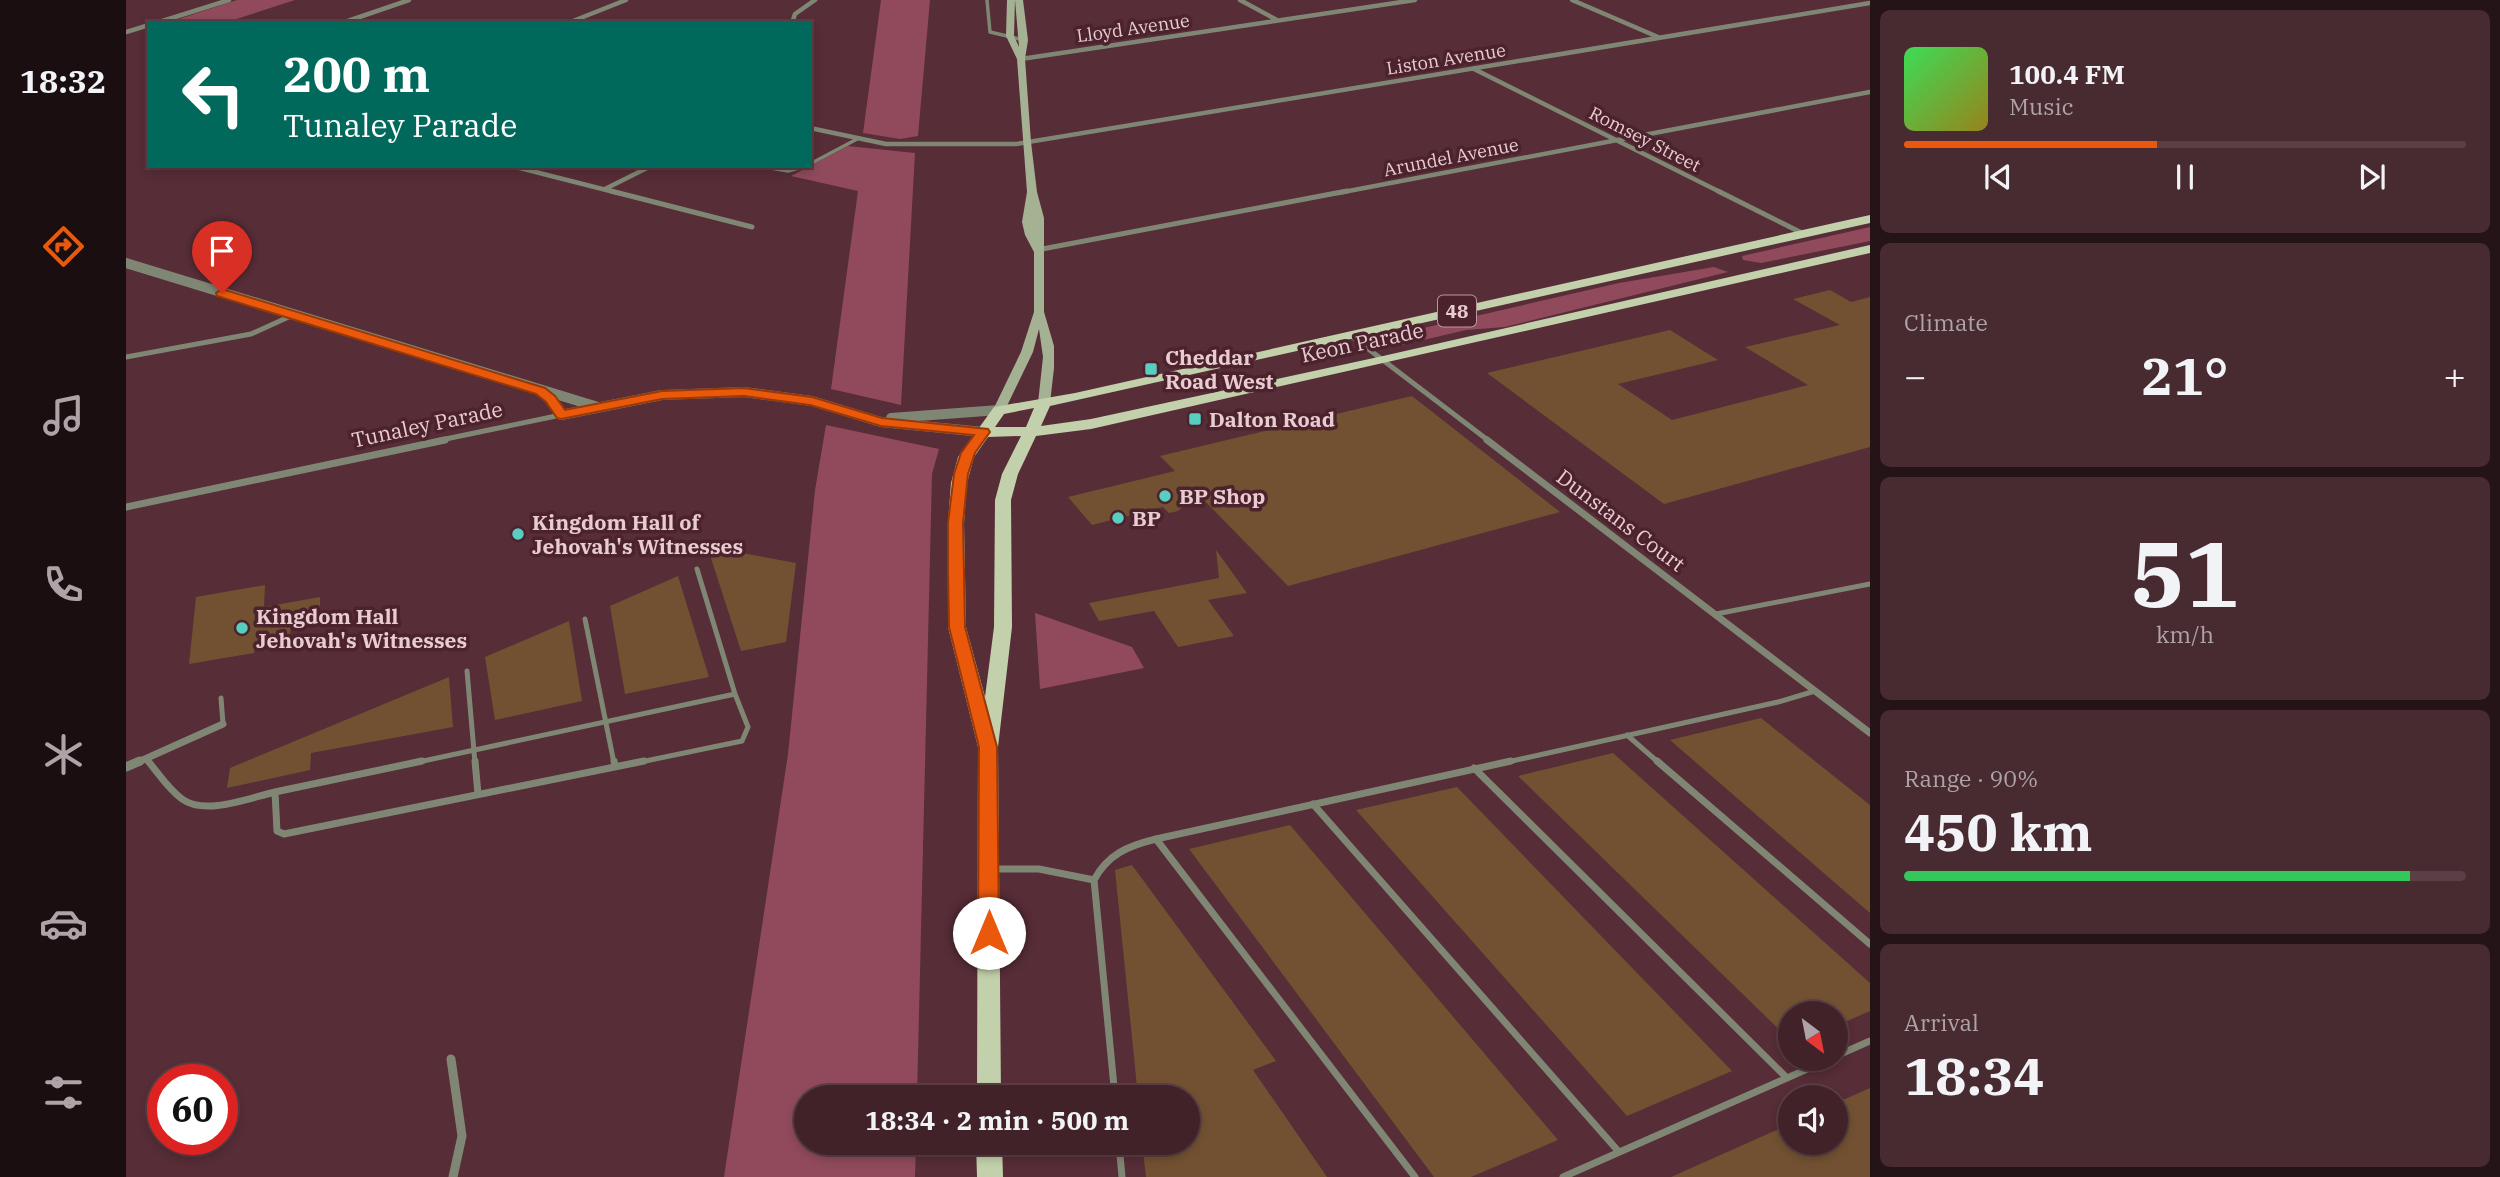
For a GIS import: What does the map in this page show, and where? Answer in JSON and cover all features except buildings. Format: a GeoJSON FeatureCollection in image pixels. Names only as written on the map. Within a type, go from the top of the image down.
{"type":"FeatureCollection","features":[{"type":"Feature","properties":{"kind":"main road"},"geometry":{"type":"LineString","coordinates":[[1011,0],[1010,36],[1021,59]]}},
{"type":"Feature","properties":{"kind":"main road"},"geometry":{"type":"LineString","coordinates":[[988,747],[957,627],[956,523],[959,483],[966,457],[999,410],[1027,352],[1038,312],[1037,250],[1027,231],[1025,218],[1032,192],[1021,59],[1024,40],[1019,0]]}},
{"type":"Feature","properties":{"kind":"main road","name":"Keon Parade"},"geometry":{"type":"LineString","coordinates":[[999,410],[1044,403],[1870,219]]}},
{"type":"Feature","properties":{"kind":"main road","name":"Keon Parade"},"geometry":{"type":"LineString","coordinates":[[983,432],[1029,432],[1080,426],[1383,360],[1870,248]]}},
{"type":"Feature","properties":{"kind":"main road"},"geometry":{"type":"LineString","coordinates":[[1709,255],[1747,276]]}},
{"type":"Feature","properties":{"kind":"main road"},"geometry":{"type":"LineString","coordinates":[[989,1085],[988,747],[1003,627],[1003,500],[1006,482],[1044,403],[1049,358],[1046,331],[1038,312]]}},
{"type":"Feature","properties":{"kind":"main road"},"geometry":{"type":"LineString","coordinates":[[989,1155],[990,1177]]}},
{"type":"Feature","properties":{"kind":"street"},"geometry":{"type":"LineString","coordinates":[[162,21],[229,0]]}},
{"type":"Feature","properties":{"kind":"street"},"geometry":{"type":"LineString","coordinates":[[573,21],[626,0]]}},
{"type":"Feature","properties":{"kind":"street"},"geometry":{"type":"LineString","coordinates":[[793,21],[795,14],[815,0]]}},
{"type":"Feature","properties":{"kind":"street"},"geometry":{"type":"LineString","coordinates":[[1240,0],[1278,20]]}},
{"type":"Feature","properties":{"kind":"street","name":"Lloyd Avenue"},"geometry":{"type":"LineString","coordinates":[[1021,59],[1415,0]]}},
{"type":"Feature","properties":{"kind":"street"},"geometry":{"type":"LineString","coordinates":[[1572,0],[1658,37]]}},
{"type":"Feature","properties":{"kind":"street"},"geometry":{"type":"LineString","coordinates":[[348,21],[405,1]]}},
{"type":"Feature","properties":{"kind":"street","name":"Liston Avenue"},"geometry":{"type":"LineString","coordinates":[[812,128],[906,145],[1027,142],[1870,3]]}},
{"type":"Feature","properties":{"kind":"street"},"geometry":{"type":"LineString","coordinates":[[126,32],[147,26]]}},
{"type":"Feature","properties":{"kind":"street","name":"Romsey Street"},"geometry":{"type":"LineString","coordinates":[[1473,68],[1804,234]]}},
{"type":"Feature","properties":{"kind":"street","name":"Arundel Avenue"},"geometry":{"type":"LineString","coordinates":[[1037,250],[1870,92]]}},
{"type":"Feature","properties":{"kind":"street"},"geometry":{"type":"LineString","coordinates":[[520,168],[752,228]]}},
{"type":"Feature","properties":{"kind":"street"},"geometry":{"type":"LineString","coordinates":[[604,189],[647,168]]}},
{"type":"Feature","properties":{"kind":"street"},"geometry":{"type":"LineString","coordinates":[[126,263],[598,407]]}},
{"type":"Feature","properties":{"kind":"street"},"geometry":{"type":"LineString","coordinates":[[126,357],[251,334],[293,315]]}},
{"type":"Feature","properties":{"kind":"street","name":"Dunstans Court"},"geometry":{"type":"LineString","coordinates":[[1350,335],[1870,733]]}},
{"type":"Feature","properties":{"kind":"street"},"geometry":{"type":"LineString","coordinates":[[540,391],[551,399],[561,415]]}},
{"type":"Feature","properties":{"kind":"street","name":"Tunaley Parade"},"geometry":{"type":"LineString","coordinates":[[126,507],[598,407],[677,394],[744,392],[794,397],[897,425],[983,432]]}},
{"type":"Feature","properties":{"kind":"street","name":"Tunaley Parade"},"geometry":{"type":"LineString","coordinates":[[860,416],[898,418],[999,410]]}},
{"type":"Feature","properties":{"kind":"street"},"geometry":{"type":"LineString","coordinates":[[126,768],[223,724]]}},
{"type":"Feature","properties":{"kind":"street"},"geometry":{"type":"LineString","coordinates":[[451,1059],[461,1136],[453,1177]]}},
{"type":"Feature","properties":{"kind":"lane"},"geometry":{"type":"LineString","coordinates":[[987,0],[990,32],[1024,40]]}},
{"type":"Feature","properties":{"kind":"lane"},"geometry":{"type":"LineString","coordinates":[[812,163],[859,138]]}},
{"type":"Feature","properties":{"kind":"lane"},"geometry":{"type":"LineString","coordinates":[[771,168],[788,171],[799,168]]}},
{"type":"Feature","properties":{"kind":"lane"},"geometry":{"type":"LineString","coordinates":[[275,792],[277,831],[284,834],[742,741],[748,727],[735,694],[697,569]]}},
{"type":"Feature","properties":{"kind":"lane"},"geometry":{"type":"LineString","coordinates":[[1716,614],[1870,584]]}},
{"type":"Feature","properties":{"kind":"lane"},"geometry":{"type":"LineString","coordinates":[[585,620],[615,766]]}},
{"type":"Feature","properties":{"kind":"lane"},"geometry":{"type":"LineString","coordinates":[[467,671],[478,794]]}},
{"type":"Feature","properties":{"kind":"lane"},"geometry":{"type":"LineString","coordinates":[[1114,1085],[1094,880],[1102,862],[1123,848],[1778,702],[1815,691]]}},
{"type":"Feature","properties":{"kind":"lane"},"geometry":{"type":"LineString","coordinates":[[146,758],[174,790],[190,803],[223,803],[735,694]]}},
{"type":"Feature","properties":{"kind":"lane"},"geometry":{"type":"LineString","coordinates":[[221,698],[223,724]]}},
{"type":"Feature","properties":{"kind":"lane"},"geometry":{"type":"LineString","coordinates":[[1627,735],[1870,944]]}},
{"type":"Feature","properties":{"kind":"lane"},"geometry":{"type":"LineString","coordinates":[[1474,768],[1787,1078]]}},
{"type":"Feature","properties":{"kind":"lane"},"geometry":{"type":"LineString","coordinates":[[1313,804],[1619,1152]]}},
{"type":"Feature","properties":{"kind":"lane"},"geometry":{"type":"LineString","coordinates":[[1156,839],[1415,1177]]}},
{"type":"Feature","properties":{"kind":"lane"},"geometry":{"type":"LineString","coordinates":[[988,869],[1039,869],[1094,880]]}},
{"type":"Feature","properties":{"kind":"lane"},"geometry":{"type":"LineString","coordinates":[[1848,1051],[1870,1041]]}},
{"type":"Feature","properties":{"kind":"lane"},"geometry":{"type":"LineString","coordinates":[[1563,1177],[1803,1071]]}},
{"type":"Feature","properties":{"kind":"lane"},"geometry":{"type":"LineString","coordinates":[[1120,1155],[1122,1177]]}},
{"type":"Feature","properties":{"kind":"shaded area"},"geometry":{"type":"Polygon","coordinates":[[[237,0],[295,0],[230,21],[173,21],[237,0]]]}},
{"type":"Feature","properties":{"kind":"shaded area"},"geometry":{"type":"Polygon","coordinates":[[[881,0],[930,0],[918,136],[900,139],[863,133],[881,0]]]}},
{"type":"Feature","properties":{"kind":"shaded area"},"geometry":{"type":"Polygon","coordinates":[[[848,146],[915,153],[901,405],[831,389],[858,191],[791,176],[812,168],[812,165],[848,146]]]}},
{"type":"Feature","properties":{"kind":"shaded area"},"geometry":{"type":"Polygon","coordinates":[[[1870,227],[1870,241],[1761,263],[1743,260],[1742,256],[1870,227]]]}},
{"type":"Feature","properties":{"kind":"shaded area"},"geometry":{"type":"Polygon","coordinates":[[[1714,267],[1728,272],[1505,327],[1466,330],[1402,345],[1385,339],[1619,283],[1714,267]]]}},
{"type":"Feature","properties":{"kind":"shaded area"},"geometry":{"type":"Polygon","coordinates":[[[826,425],[939,449],[932,474],[917,1085],[794,1085],[794,1155],[916,1155],[915,1177],[724,1177],[788,754],[815,490],[826,425]]]}},
{"type":"Feature","properties":{"kind":"shaded area"},"geometry":{"type":"Polygon","coordinates":[[[1035,613],[1132,647],[1144,668],[1040,689],[1035,613]]]}},
{"type":"Feature","properties":{"kind":"place","name":"Cheddar Road West"},"geometry":{"type":"Point","coordinates":[1151,369]}},
{"type":"Feature","properties":{"kind":"place","name":"Dalton Road"},"geometry":{"type":"Point","coordinates":[1195,419]}},
{"type":"Feature","properties":{"kind":"place","name":"BP Shop"},"geometry":{"type":"Point","coordinates":[1165,496]}},
{"type":"Feature","properties":{"kind":"place","name":"BP"},"geometry":{"type":"Point","coordinates":[1118,518]}},
{"type":"Feature","properties":{"kind":"place","name":"Kingdom Hall of Jehovah's Witnesses"},"geometry":{"type":"Point","coordinates":[518,534]}},
{"type":"Feature","properties":{"kind":"place","name":"Kingdom Hall Jehovah's Witnesses"},"geometry":{"type":"Point","coordinates":[242,628]}},
{"type":"Feature","properties":{"kind":"route"},"geometry":{"type":"LineString","coordinates":[[222,293],[540,391],[551,399],[561,415],[662,395],[744,392],[812,401],[864,418],[897,425],[983,432],[968,453],[961,474],[956,523],[956,572],[957,627],[988,747],[989,933]]}}]}
